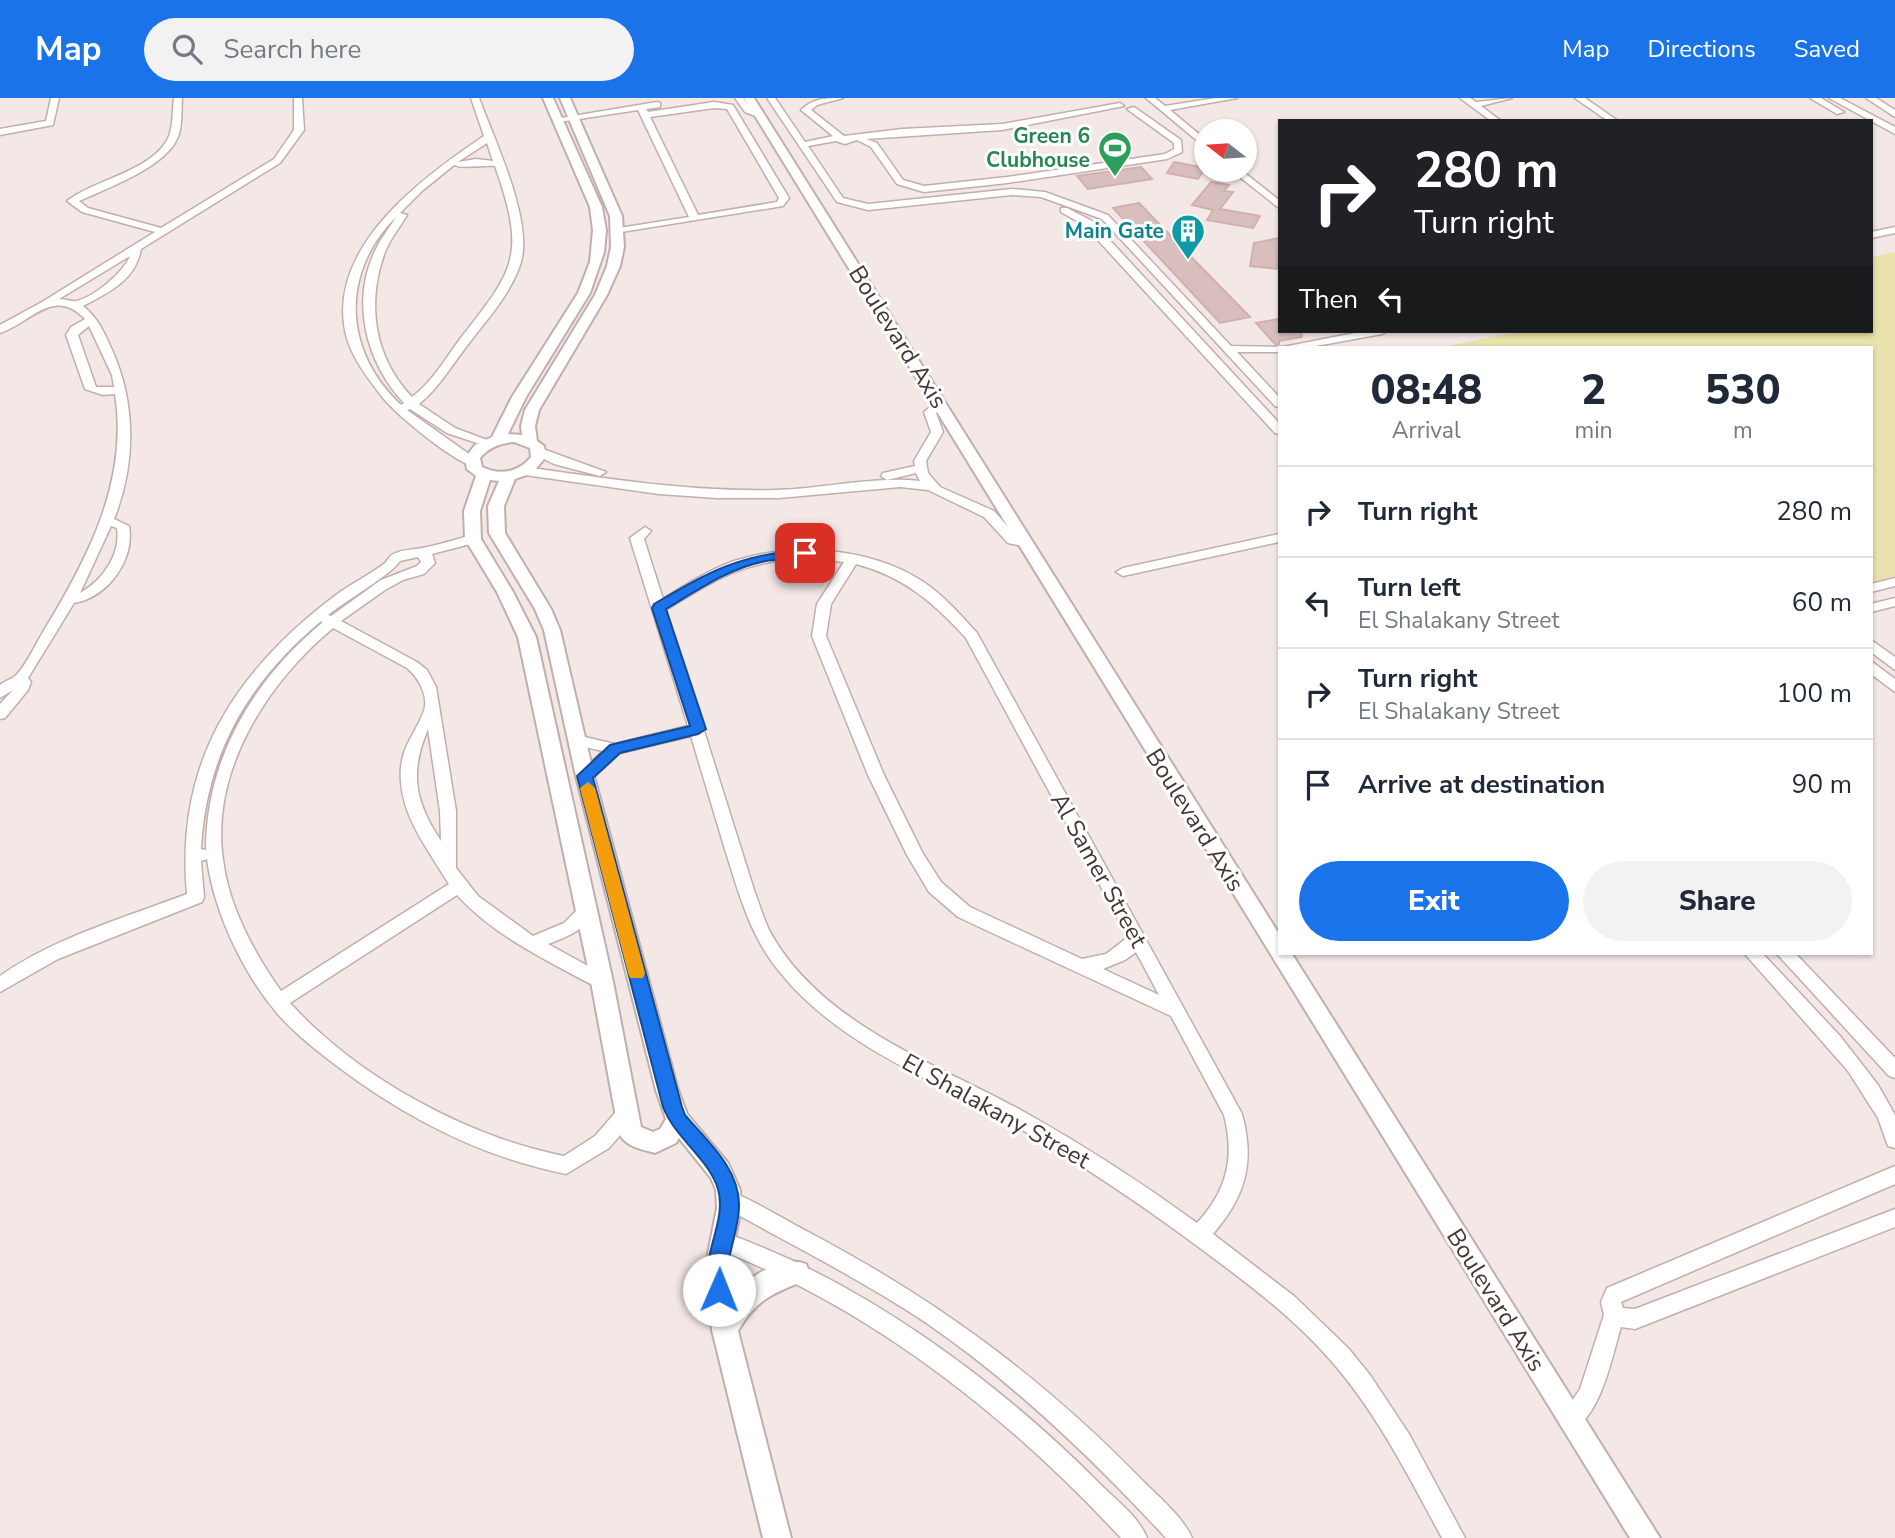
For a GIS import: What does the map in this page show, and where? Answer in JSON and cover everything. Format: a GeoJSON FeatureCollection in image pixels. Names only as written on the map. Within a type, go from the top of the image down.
{"type":"FeatureCollection","features":[{"type":"Feature","properties":{"kind":"street"},"geometry":{"type":"LineString","coordinates":[[0,132],[50,123],[55,98]]}},
{"type":"Feature","properties":{"kind":"street"},"geometry":{"type":"LineString","coordinates":[[163,231],[85,210],[72,201],[136,168],[168,146],[173,138],[178,98]]}},
{"type":"Feature","properties":{"kind":"street"},"geometry":{"type":"LineString","coordinates":[[0,330],[277,161],[299,130],[298,98]]}},
{"type":"Feature","properties":{"kind":"street"},"geometry":{"type":"LineString","coordinates":[[399,410],[426,391],[488,310],[517,259],[520,236],[499,164],[475,98]]}},
{"type":"Feature","properties":{"kind":"street"},"geometry":{"type":"LineString","coordinates":[[548,98],[600,220],[597,262],[584,293],[494,441],[478,449],[472,511],[474,540],[506,592],[527,637],[602,982],[631,1133],[655,1143],[668,1136],[678,1120]]}},
{"type":"Feature","properties":{"kind":"street"},"geometry":{"type":"LineString","coordinates":[[565,98],[607,194],[619,231],[611,277],[532,410],[528,426],[535,446],[536,462],[517,473],[496,506],[497,533],[552,630],[585,776],[678,1120],[726,1180],[729,1200],[718,1276],[725,1330],[777,1538]]}},
{"type":"Feature","properties":{"kind":"street"},"geometry":{"type":"LineString","coordinates":[[643,111],[712,98]]}},
{"type":"Feature","properties":{"kind":"street","name":"Boulevard Axis"},"geometry":{"type":"LineString","coordinates":[[741,98],[760,116],[1278,952]]}},
{"type":"Feature","properties":{"kind":"street"},"geometry":{"type":"LineString","coordinates":[[771,98],[844,203],[863,207],[1012,192],[1042,194],[1105,217],[1278,403]]}},
{"type":"Feature","properties":{"kind":"street"},"geometry":{"type":"LineString","coordinates":[[839,98],[814,103],[805,110],[837,140],[875,142],[902,134]]}},
{"type":"Feature","properties":{"kind":"street"},"geometry":{"type":"LineString","coordinates":[[804,147],[837,140],[902,134],[1004,129],[1126,106],[1233,98]]}},
{"type":"Feature","properties":{"kind":"street"},"geometry":{"type":"LineString","coordinates":[[1464,98],[1494,119]]}},
{"type":"Feature","properties":{"kind":"street"},"geometry":{"type":"LineString","coordinates":[[1474,105],[1508,98]]}},
{"type":"Feature","properties":{"kind":"street"},"geometry":{"type":"LineString","coordinates":[[1579,98],[1611,119]]}},
{"type":"Feature","properties":{"kind":"street"},"geometry":{"type":"LineString","coordinates":[[1814,98],[1852,119]]}},
{"type":"Feature","properties":{"kind":"street"},"geometry":{"type":"LineString","coordinates":[[1833,98],[1872,119]]}},
{"type":"Feature","properties":{"kind":"street"},"geometry":{"type":"LineString","coordinates":[[1870,98],[1895,114]]}},
{"type":"Feature","properties":{"kind":"street"},"geometry":{"type":"LineString","coordinates":[[1155,103],[1194,135]]}},
{"type":"Feature","properties":{"kind":"street"},"geometry":{"type":"LineString","coordinates":[[559,119],[714,105],[730,107],[784,198],[774,206],[619,231]]}},
{"type":"Feature","properties":{"kind":"street"},"geometry":{"type":"LineString","coordinates":[[875,142],[900,183],[924,189],[1007,180],[1167,156],[1179,150],[1178,142],[1126,106]]}},
{"type":"Feature","properties":{"kind":"street"},"geometry":{"type":"LineString","coordinates":[[643,111],[695,219]]}},
{"type":"Feature","properties":{"kind":"street"},"geometry":{"type":"LineString","coordinates":[[1873,119],[1895,131]]}},
{"type":"Feature","properties":{"kind":"street"},"geometry":{"type":"LineString","coordinates":[[1873,130],[1895,142]]}},
{"type":"Feature","properties":{"kind":"street"},"geometry":{"type":"LineString","coordinates":[[489,142],[427,189],[398,219],[378,255],[370,279],[367,318],[372,341],[396,387],[411,404],[458,435],[494,441],[516,438],[567,464],[601,472],[693,483],[807,483],[898,475],[920,468]]}},
{"type":"Feature","properties":{"kind":"street"},"geometry":{"type":"LineString","coordinates":[[489,142],[437,172],[405,198],[379,227],[356,269],[348,304],[354,343],[370,374],[399,410],[478,468],[659,490],[718,494],[799,493],[900,484],[929,486],[986,512],[1013,541],[1025,540]]}},
{"type":"Feature","properties":{"kind":"street"},"geometry":{"type":"LineString","coordinates":[[458,165],[476,162],[499,164]]}},
{"type":"Feature","properties":{"kind":"street"},"geometry":{"type":"LineString","coordinates":[[1251,182],[1278,204]]}},
{"type":"Feature","properties":{"kind":"street"},"geometry":{"type":"LineString","coordinates":[[891,204],[898,215],[985,201],[1015,200],[1046,205],[1078,217],[1088,223],[1278,429]]}},
{"type":"Feature","properties":{"kind":"street"},"geometry":{"type":"LineString","coordinates":[[1873,235],[1895,230]]}},
{"type":"Feature","properties":{"kind":"street"},"geometry":{"type":"LineString","coordinates":[[77,305],[123,277],[133,262],[136,247]]}},
{"type":"Feature","properties":{"kind":"street"},"geometry":{"type":"LineString","coordinates":[[0,693],[11,683],[20,680],[72,599],[108,521],[124,459],[122,390],[108,346],[92,320],[77,305],[61,302],[37,308]]}},
{"type":"Feature","properties":{"kind":"street"},"geometry":{"type":"LineString","coordinates":[[92,320],[75,329],[72,335],[91,388],[103,393],[122,390]]}},
{"type":"Feature","properties":{"kind":"street"},"geometry":{"type":"LineString","coordinates":[[1299,346],[1371,333]]}},
{"type":"Feature","properties":{"kind":"street"},"geometry":{"type":"LineString","coordinates":[[1227,349],[1278,349]]}},
{"type":"Feature","properties":{"kind":"street"},"geometry":{"type":"LineString","coordinates":[[929,486],[921,475],[920,457],[937,432],[930,410],[939,404]]}},
{"type":"Feature","properties":{"kind":"street"},"geometry":{"type":"LineString","coordinates":[[72,599],[89,597],[107,580],[126,536],[124,526],[108,521]]}},
{"type":"Feature","properties":{"kind":"street","name":"El Shalakany Street"},"geometry":{"type":"LineString","coordinates":[[645,531],[637,538],[746,890],[761,930],[798,983],[839,1020],[863,1036],[1034,1128],[1199,1235],[1288,1304],[1352,1368],[1395,1430],[1454,1538]]}},
{"type":"Feature","properties":{"kind":"street"},"geometry":{"type":"LineString","coordinates":[[1123,572],[1278,538]]}},
{"type":"Feature","properties":{"kind":"street"},"geometry":{"type":"LineString","coordinates":[[396,571],[392,561],[402,554],[420,553],[474,540]]}},
{"type":"Feature","properties":{"kind":"street"},"geometry":{"type":"LineString","coordinates":[[0,985],[21,970],[52,954],[196,897],[192,857],[194,810],[200,784],[220,732],[257,677],[289,641],[317,616],[396,571],[423,570],[428,563],[427,557],[420,553]]}},
{"type":"Feature","properties":{"kind":"street"},"geometry":{"type":"LineString","coordinates":[[659,608],[716,573],[765,557],[805,553],[852,560],[823,603],[819,636],[825,657],[876,775],[921,867],[943,895],[964,912],[1176,1011]]}},
{"type":"Feature","properties":{"kind":"street","name":"Al Samer Street"},"geometry":{"type":"LineString","coordinates":[[852,560],[879,567],[915,583],[952,613],[972,636],[1233,1114],[1240,1144],[1240,1160],[1232,1191],[1225,1205],[1199,1235]]}},
{"type":"Feature","properties":{"kind":"street"},"geometry":{"type":"LineString","coordinates":[[396,571],[299,653],[250,712],[230,758],[218,807],[214,851],[220,884],[232,921],[278,1002],[315,1038],[366,1079],[418,1111],[502,1149],[533,1159],[566,1165],[601,1142],[628,1112]]}},
{"type":"Feature","properties":{"kind":"street"},"geometry":{"type":"LineString","coordinates":[[1873,588],[1895,582]]}},
{"type":"Feature","properties":{"kind":"street"},"geometry":{"type":"LineString","coordinates":[[1873,608],[1895,602]]}},
{"type":"Feature","properties":{"kind":"street"},"geometry":{"type":"LineString","coordinates":[[317,616],[398,656],[422,673],[429,687],[448,811],[449,865]]}},
{"type":"Feature","properties":{"kind":"street"},"geometry":{"type":"LineString","coordinates":[[1873,647],[1895,665]]}},
{"type":"Feature","properties":{"kind":"street"},"geometry":{"type":"LineString","coordinates":[[1873,668],[1895,687]]}},
{"type":"Feature","properties":{"kind":"street"},"geometry":{"type":"LineString","coordinates":[[0,714],[23,687],[24,682],[20,680]]}},
{"type":"Feature","properties":{"kind":"street"},"geometry":{"type":"LineString","coordinates":[[431,710],[411,751],[408,787],[421,825],[449,865],[458,886],[487,912],[532,943],[602,982]]}},
{"type":"Feature","properties":{"kind":"street"},"geometry":{"type":"LineString","coordinates":[[576,740],[615,749],[698,729]]}},
{"type":"Feature","properties":{"kind":"street"},"geometry":{"type":"LineString","coordinates":[[585,776],[615,749]]}},
{"type":"Feature","properties":{"kind":"street"},"geometry":{"type":"LineString","coordinates":[[192,857],[214,851]]}},
{"type":"Feature","properties":{"kind":"street"},"geometry":{"type":"LineString","coordinates":[[278,1002],[458,886]]}},
{"type":"Feature","properties":{"kind":"street"},"geometry":{"type":"LineString","coordinates":[[532,943],[570,928],[586,912]]}},
{"type":"Feature","properties":{"kind":"street"},"geometry":{"type":"LineString","coordinates":[[1081,967],[1114,959],[1123,954],[1136,939]]}},
{"type":"Feature","properties":{"kind":"street","name":"Boulevard Axis"},"geometry":{"type":"LineString","coordinates":[[1280,955],[1646,1538]]}},
{"type":"Feature","properties":{"kind":"street"},"geometry":{"type":"LineString","coordinates":[[1754,955],[1851,1064],[1873,1094],[1895,1140]]}},
{"type":"Feature","properties":{"kind":"street"},"geometry":{"type":"LineString","coordinates":[[1787,955],[1895,1070]]}},
{"type":"Feature","properties":{"kind":"street"},"geometry":{"type":"LineString","coordinates":[[1571,1419],[1589,1395],[1614,1315],[1611,1302],[1620,1290],[1895,1175]]}},
{"type":"Feature","properties":{"kind":"street"},"geometry":{"type":"LineString","coordinates":[[729,1200],[893,1291],[971,1344],[1062,1419],[1110,1463],[1181,1538]]}},
{"type":"Feature","properties":{"kind":"street"},"geometry":{"type":"LineString","coordinates":[[1614,1315],[1628,1320],[1635,1319],[1895,1218]]}},
{"type":"Feature","properties":{"kind":"street"},"geometry":{"type":"LineString","coordinates":[[722,1241],[760,1253],[875,1317],[1001,1408],[1047,1447],[1136,1538]]}},
{"type":"Feature","properties":{"kind":"street"},"geometry":{"type":"LineString","coordinates":[[725,1330],[731,1317],[748,1295],[771,1280],[797,1272]]}},
{"type":"Feature","properties":{"kind":"shaded area"},"geometry":{"type":"Polygon","coordinates":[[[1895,252],[1895,576],[1873,582],[1873,346],[1448,346],[1511,333],[1873,333],[1873,257],[1895,252]]]}},
{"type":"Feature","properties":{"kind":"building"},"geometry":{"type":"Polygon","coordinates":[[[1174,162],[1194,166],[1194,178],[1167,173],[1174,162]]]}},
{"type":"Feature","properties":{"kind":"building","name":"Green 6 Clubhouse"},"geometry":{"type":"Polygon","coordinates":[[[1141,167],[1152,179],[1088,189],[1077,176],[1141,167]]]}},
{"type":"Feature","properties":{"kind":"building"},"geometry":{"type":"Polygon","coordinates":[[[1211,182],[1229,185],[1224,191],[1233,192],[1220,209],[1260,216],[1253,228],[1207,220],[1213,210],[1192,205],[1211,182]]]}},
{"type":"Feature","properties":{"kind":"building"},"geometry":{"type":"Polygon","coordinates":[[[1139,203],[1250,317],[1220,323],[1113,208],[1139,203]]]}},
{"type":"Feature","properties":{"kind":"building"},"geometry":{"type":"Polygon","coordinates":[[[1278,238],[1278,269],[1250,266],[1254,243],[1278,238]]]}},
{"type":"Feature","properties":{"kind":"building"},"geometry":{"type":"Polygon","coordinates":[[[1278,319],[1278,333],[1301,333],[1302,337],[1275,344],[1256,323],[1278,319]]]}},
{"type":"Feature","properties":{"kind":"slow traffic"},"geometry":{"type":"LineString","coordinates":[[588,788],[636,973]]}},
{"type":"Feature","properties":{"kind":"place","name":"Green 6 Clubhouse"},"geometry":{"type":"Point","coordinates":[1115,178]}},
{"type":"Feature","properties":{"kind":"place","name":"Main Gate"},"geometry":{"type":"Point","coordinates":[1188,261]}},
{"type":"Feature","properties":{"kind":"route"},"geometry":{"type":"LineString","coordinates":[[719,1290],[718,1265],[729,1208],[726,1180],[678,1120],[667,1090],[585,776],[615,749],[698,729],[659,608],[716,573],[765,557],[805,553]]}}]}
